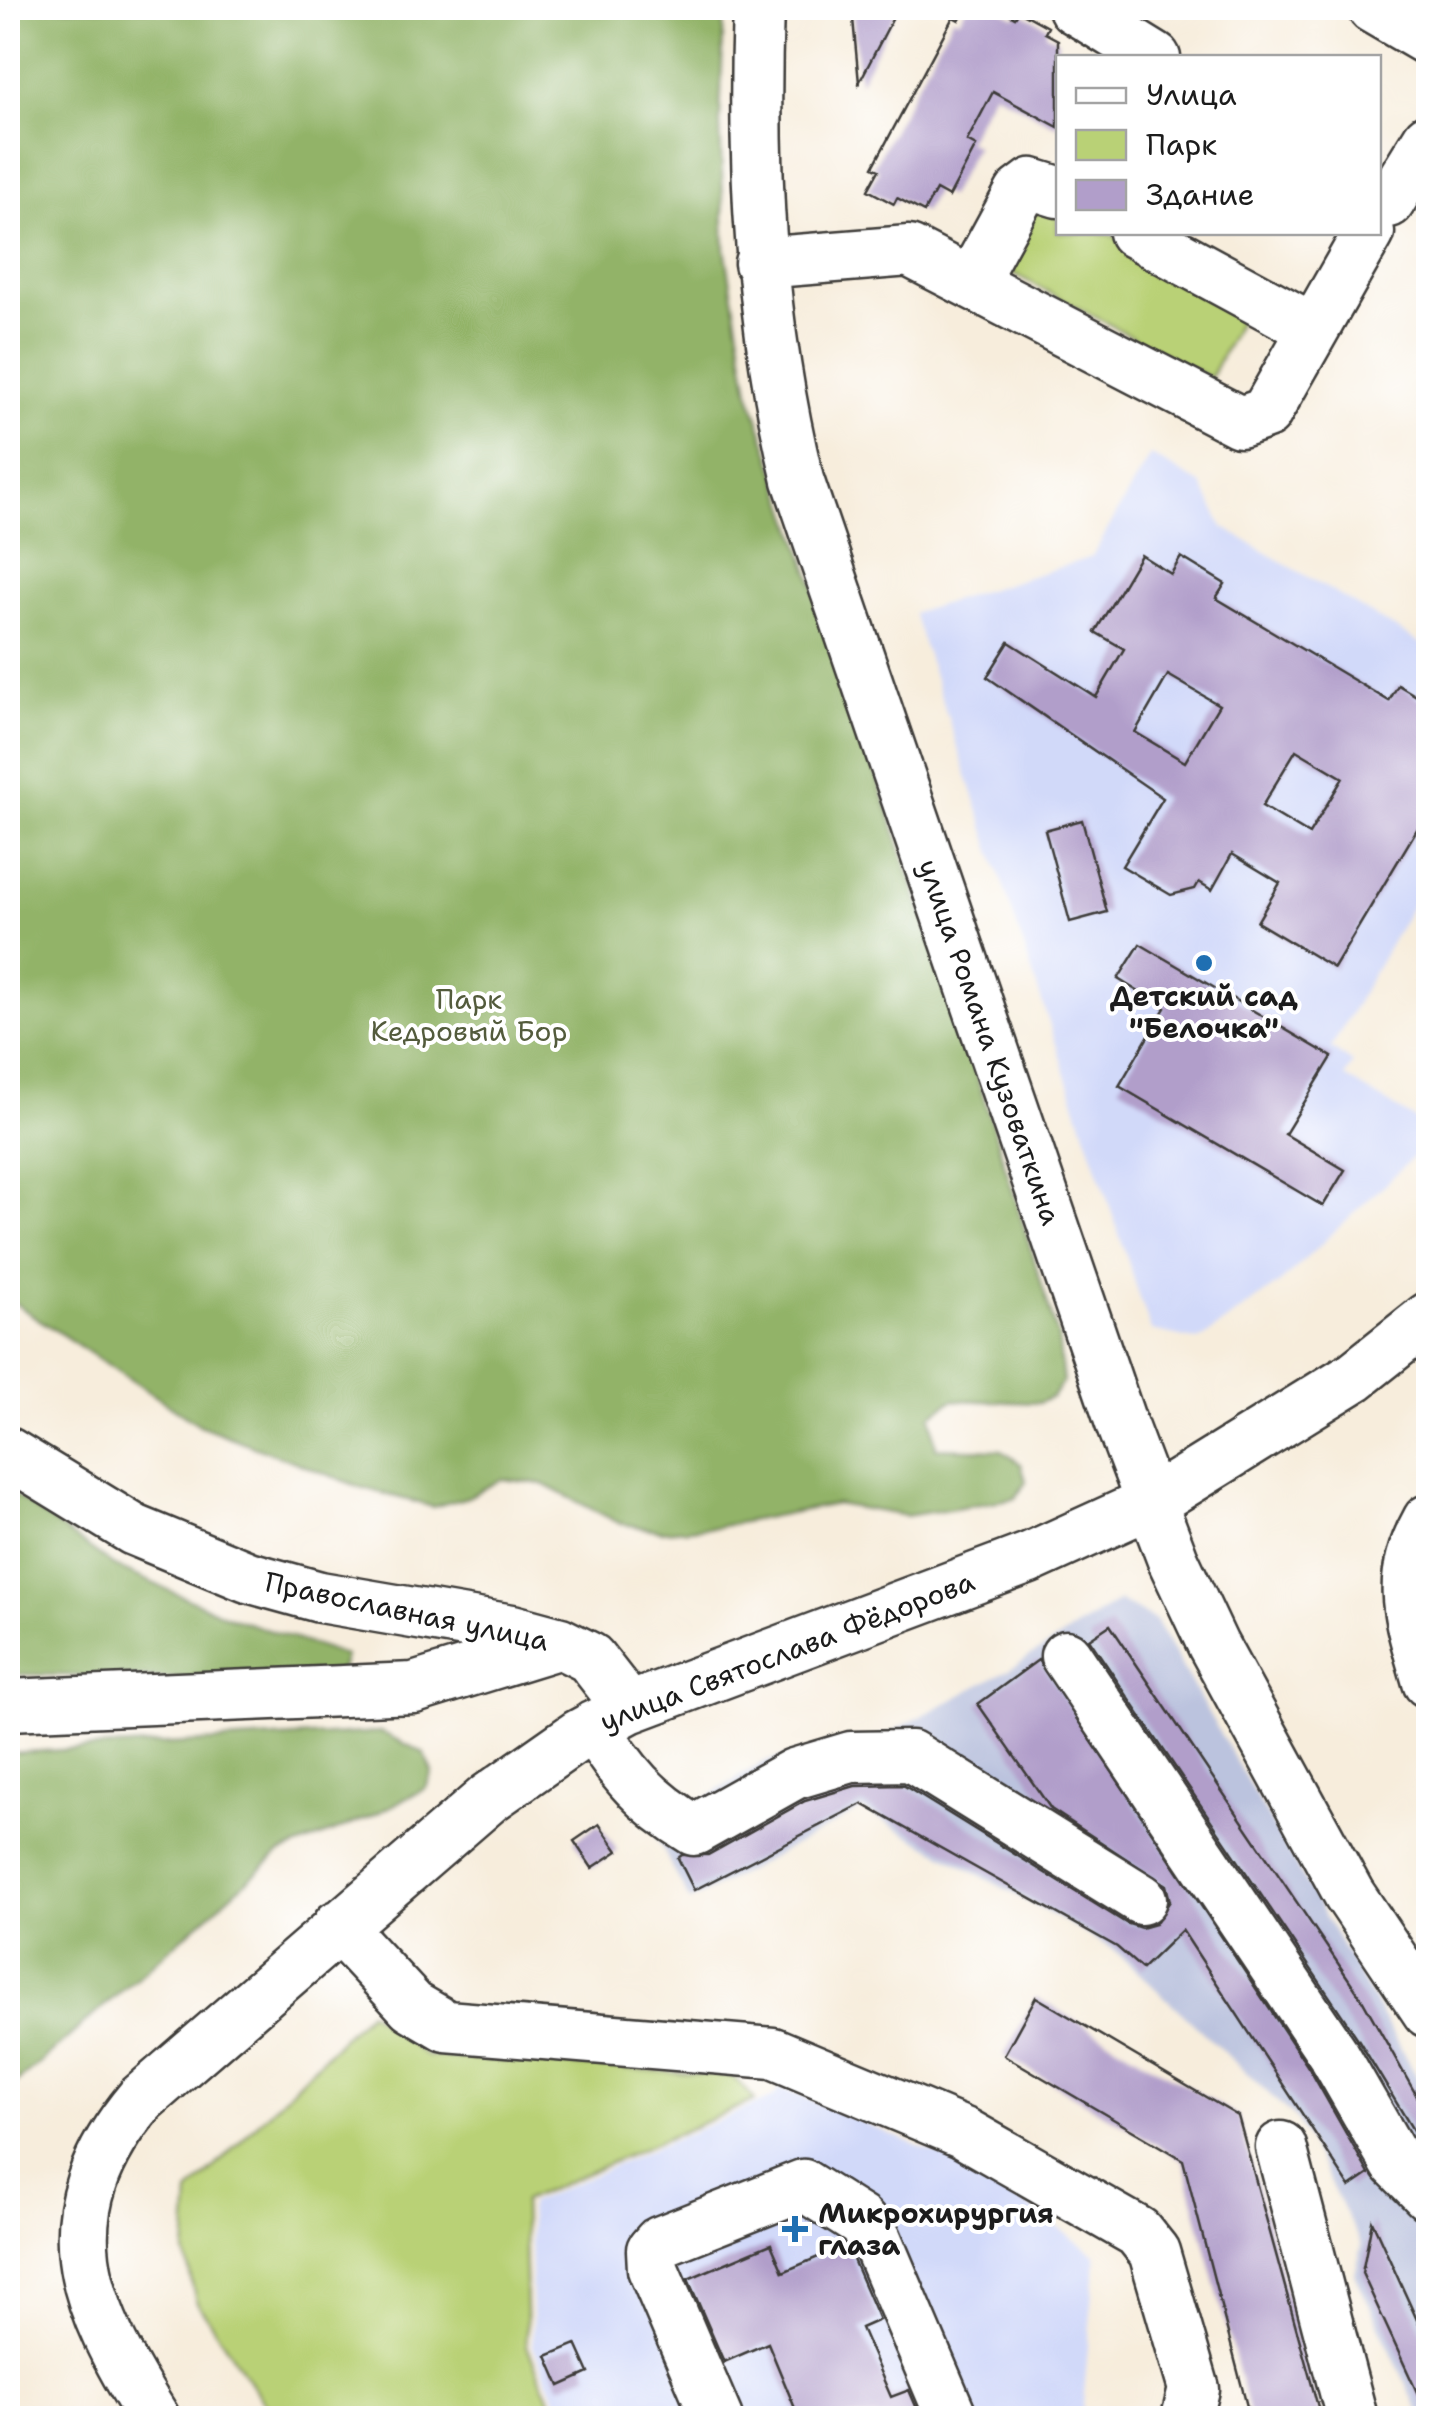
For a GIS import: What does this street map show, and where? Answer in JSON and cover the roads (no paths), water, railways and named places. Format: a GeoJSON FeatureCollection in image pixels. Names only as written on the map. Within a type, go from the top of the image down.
{"type":"FeatureCollection","features":[{"type":"Feature","properties":{"kind":"street","name":"улица Романа Кузоваткина"},"geometry":{"type":"LineString","coordinates":[[758,8],[760,263],[779,401],[798,480],[1150,1503],[1198,1616],[1349,1894],[1428,2012]]}},
{"type":"Feature","properties":{"kind":"street"},"geometry":{"type":"LineString","coordinates":[[1074,8],[1150,55]]}},
{"type":"Feature","properties":{"kind":"street"},"geometry":{"type":"LineString","coordinates":[[1373,8],[1428,40]]}},
{"type":"Feature","properties":{"kind":"street"},"geometry":{"type":"LineString","coordinates":[[1381,209],[1428,139]]}},
{"type":"Feature","properties":{"kind":"street"},"geometry":{"type":"LineString","coordinates":[[971,283],[1020,193],[1032,184],[1056,191]]}},
{"type":"Feature","properties":{"kind":"street"},"geometry":{"type":"LineString","coordinates":[[1140,235],[1313,329]]}},
{"type":"Feature","properties":{"kind":"street"},"geometry":{"type":"LineString","coordinates":[[760,263],[909,251],[1240,422],[1266,413],[1366,235]]}},
{"type":"Feature","properties":{"kind":"street","name":"улица Святослава Фёдорова"},"geometry":{"type":"LineString","coordinates":[[154,2418],[106,2334],[87,2286],[82,2233],[90,2178],[113,2132],[141,2099],[338,1926],[489,1798],[612,1717],[1029,1558],[1150,1503],[1420,1343]]}},
{"type":"Feature","properties":{"kind":"street","name":"Православная улица"},"geometry":{"type":"LineString","coordinates":[[8,1453],[134,1530],[248,1577],[320,1597],[512,1630],[560,1643],[590,1658],[632,1785],[658,1809],[694,1830],[794,1774],[851,1757],[911,1756],[1141,1900]]}},
{"type":"Feature","properties":{"kind":"street"},"geometry":{"type":"LineString","coordinates":[[1428,1520],[1413,1548],[1405,1592],[1428,1682]]}},
{"type":"Feature","properties":{"kind":"street"},"geometry":{"type":"LineString","coordinates":[[8,1705],[414,1688],[560,1643]]}},
{"type":"Feature","properties":{"kind":"street"},"geometry":{"type":"LineString","coordinates":[[1066,1656],[1334,2055],[1396,2162],[1428,2194]]}},
{"type":"Feature","properties":{"kind":"street"},"geometry":{"type":"LineString","coordinates":[[338,1926],[412,2006],[436,2022],[773,2053],[964,2134],[1138,2232],[1154,2252],[1194,2389],[1186,2418]]}},
{"type":"Feature","properties":{"kind":"street"},"geometry":{"type":"LineString","coordinates":[[1281,2148],[1352,2418]]}},
{"type":"Feature","properties":{"kind":"street"},"geometry":{"type":"LineString","coordinates":[[716,2418],[653,2269],[652,2250],[659,2242],[803,2185],[860,2221],[876,2240],[952,2418]]}},
{"type":"Feature","properties":{"kind":"place","name":"Детский сад \"Белочка\""},"geometry":{"type":"Point","coordinates":[1204,963]}},
{"type":"Feature","properties":{"kind":"place","name":"Микрохирургия глаза"},"geometry":{"type":"Point","coordinates":[795,2229]}},
{"type":"Feature","properties":{"kind":"park label","name":"Парк Кедровый Бор"},"geometry":{"type":"Point","coordinates":[469,1015]}}]}
